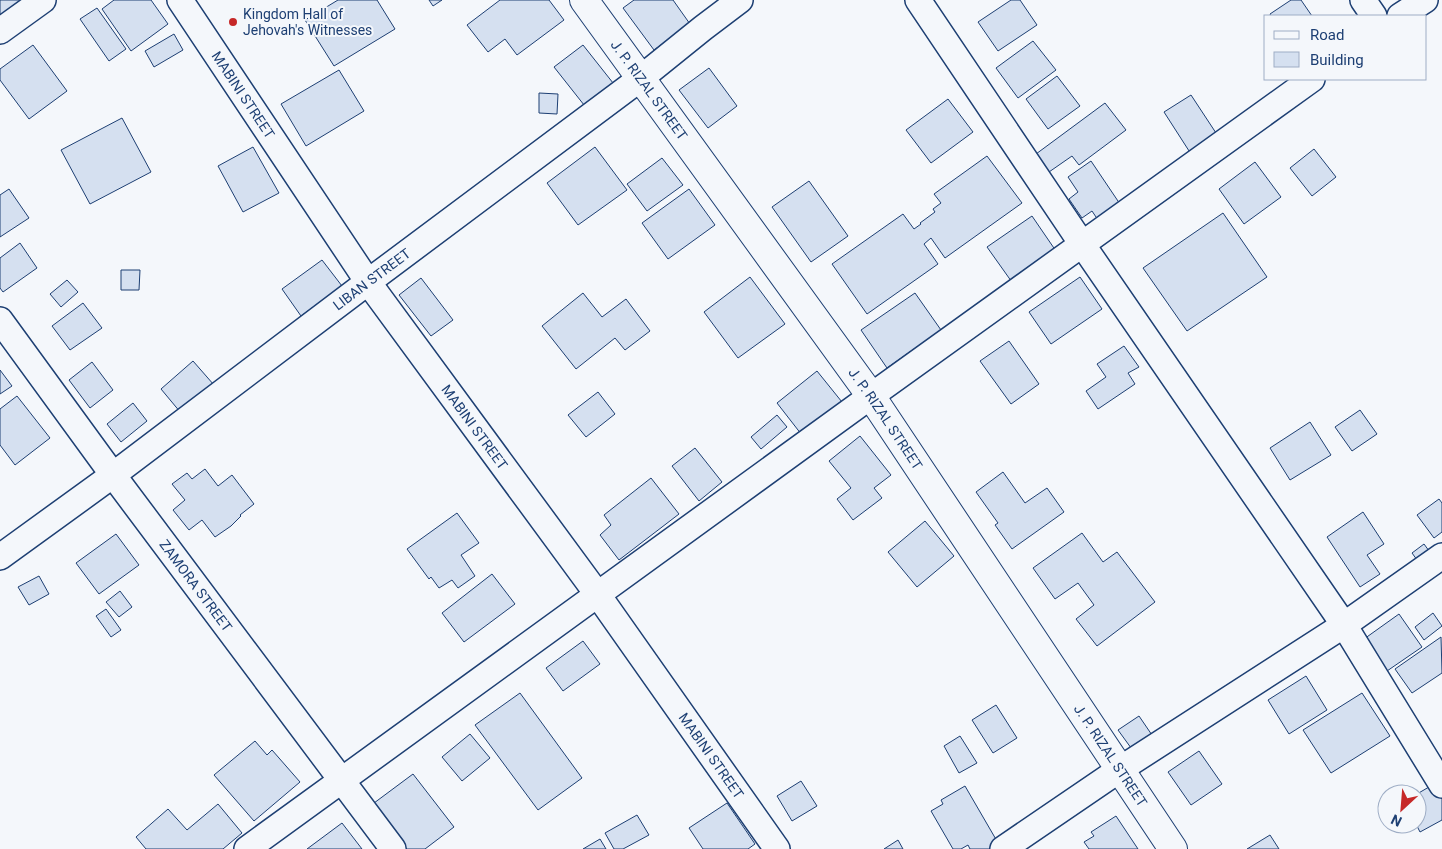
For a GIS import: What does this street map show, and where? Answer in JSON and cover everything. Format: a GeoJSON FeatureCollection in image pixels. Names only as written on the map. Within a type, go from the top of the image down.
{"type":"FeatureCollection","features":[{"type":"Feature","properties":{"kind":"main road","name":"J. P. RIZAL STREET"},"geometry":{"type":"LineString","coordinates":[[584,0],[871,396],[1173,849]]}},
{"type":"Feature","properties":{"kind":"street"},"geometry":{"type":"LineString","coordinates":[[0,31],[43,0]]}},
{"type":"Feature","properties":{"kind":"street","name":"MABINI STREET"},"geometry":{"type":"LineString","coordinates":[[180,0],[368,282],[598,594],[777,849]]}},
{"type":"Feature","properties":{"kind":"street","name":"LIBAN STREET"},"geometry":{"type":"LineString","coordinates":[[0,557],[113,475],[641,78],[702,28],[740,0]]}},
{"type":"Feature","properties":{"kind":"street"},"geometry":{"type":"LineString","coordinates":[[918,0],[1082,244],[1344,625],[1442,785]]}},
{"type":"Feature","properties":{"kind":"street"},"geometry":{"type":"LineString","coordinates":[[1363,0],[1373,15]]}},
{"type":"Feature","properties":{"kind":"street"},"geometry":{"type":"LineString","coordinates":[[1402,15],[1425,0]]}},
{"type":"Feature","properties":{"kind":"street"},"geometry":{"type":"LineString","coordinates":[[247,849],[1311,80]]}},
{"type":"Feature","properties":{"kind":"street","name":"ZAMORA STREET"},"geometry":{"type":"LineString","coordinates":[[0,320],[113,475],[393,849]]}},
{"type":"Feature","properties":{"kind":"street"},"geometry":{"type":"LineString","coordinates":[[1003,849],[1119,770],[1344,625],[1442,556]]}},
{"type":"Feature","properties":{"kind":"building"},"geometry":{"type":"Polygon","coordinates":[[[0,0],[31,0],[0,23],[0,0]]]}},
{"type":"Feature","properties":{"kind":"building"},"geometry":{"type":"Polygon","coordinates":[[[114,0],[151,0],[168,24],[131,51],[102,9],[114,0]]]}},
{"type":"Feature","properties":{"kind":"building"},"geometry":{"type":"Polygon","coordinates":[[[338,0],[377,0],[395,29],[334,66],[305,20],[338,0]]]}},
{"type":"Feature","properties":{"kind":"building"},"geometry":{"type":"Polygon","coordinates":[[[429,0],[442,0],[433,6],[429,0]]]}},
{"type":"Feature","properties":{"kind":"building"},"geometry":{"type":"Polygon","coordinates":[[[500,0],[549,0],[564,20],[517,55],[505,39],[488,52],[467,25],[500,0]]]}},
{"type":"Feature","properties":{"kind":"building"},"geometry":{"type":"Polygon","coordinates":[[[634,0],[673,0],[690,24],[654,50],[623,8],[634,0]]]}},
{"type":"Feature","properties":{"kind":"building"},"geometry":{"type":"Polygon","coordinates":[[[1011,0],[1020,0],[1037,25],[998,51],[978,22],[1011,0]]]}},
{"type":"Feature","properties":{"kind":"building"},"geometry":{"type":"Polygon","coordinates":[[[1291,0],[1301,0],[1311,15],[1270,15],[1291,0]]]}},
{"type":"Feature","properties":{"kind":"building"},"geometry":{"type":"Polygon","coordinates":[[[97,8],[126,49],[109,61],[80,19],[97,8]]]}},
{"type":"Feature","properties":{"kind":"building"},"geometry":{"type":"Polygon","coordinates":[[[174,34],[183,50],[154,67],[145,51],[174,34]]]}},
{"type":"Feature","properties":{"kind":"building"},"geometry":{"type":"Polygon","coordinates":[[[1033,41],[1056,70],[1018,98],[996,68],[1033,41]]]}},
{"type":"Feature","properties":{"kind":"building"},"geometry":{"type":"Polygon","coordinates":[[[33,45],[67,91],[29,119],[0,80],[0,69],[33,45]]]}},
{"type":"Feature","properties":{"kind":"building"},"geometry":{"type":"Polygon","coordinates":[[[583,45],[617,88],[588,110],[554,67],[583,45]]]}},
{"type":"Feature","properties":{"kind":"building"},"geometry":{"type":"Polygon","coordinates":[[[709,68],[737,106],[708,128],[679,90],[709,68]]]}},
{"type":"Feature","properties":{"kind":"building"},"geometry":{"type":"Polygon","coordinates":[[[339,70],[364,111],[306,146],[281,104],[339,70]]]}},
{"type":"Feature","properties":{"kind":"building"},"geometry":{"type":"Polygon","coordinates":[[[1057,76],[1080,106],[1048,129],[1026,99],[1057,76]]]}},
{"type":"Feature","properties":{"kind":"building"},"geometry":{"type":"Polygon","coordinates":[[[539,93],[558,94],[557,114],[539,113],[539,93]]]}},
{"type":"Feature","properties":{"kind":"building"},"geometry":{"type":"Polygon","coordinates":[[[1191,95],[1218,136],[1191,154],[1164,112],[1191,95]]]}},
{"type":"Feature","properties":{"kind":"building"},"geometry":{"type":"Polygon","coordinates":[[[948,99],[973,132],[931,163],[906,130],[948,99]]]}},
{"type":"Feature","properties":{"kind":"building"},"geometry":{"type":"Polygon","coordinates":[[[1105,103],[1126,130],[1079,165],[1072,156],[1049,172],[1036,154],[1105,103]]]}},
{"type":"Feature","properties":{"kind":"building"},"geometry":{"type":"Polygon","coordinates":[[[122,118],[151,172],[90,204],[61,150],[122,118]]]}},
{"type":"Feature","properties":{"kind":"building"},"geometry":{"type":"Polygon","coordinates":[[[253,147],[279,193],[243,212],[218,166],[253,147]]]}},
{"type":"Feature","properties":{"kind":"building"},"geometry":{"type":"Polygon","coordinates":[[[595,147],[627,190],[578,225],[547,183],[595,147]]]}},
{"type":"Feature","properties":{"kind":"building"},"geometry":{"type":"Polygon","coordinates":[[[1314,149],[1336,177],[1312,196],[1290,168],[1314,149]]]}},
{"type":"Feature","properties":{"kind":"building"},"geometry":{"type":"Polygon","coordinates":[[[987,156],[1022,203],[945,258],[931,238],[924,244],[938,264],[867,314],[832,264],[903,214],[914,229],[935,212],[933,209],[941,203],[934,194],[987,156]]]}},
{"type":"Feature","properties":{"kind":"building"},"geometry":{"type":"Polygon","coordinates":[[[662,158],[683,185],[647,211],[627,184],[662,158]]]}},
{"type":"Feature","properties":{"kind":"building"},"geometry":{"type":"Polygon","coordinates":[[[1091,161],[1122,207],[1100,223],[1092,211],[1082,218],[1069,199],[1078,192],[1068,177],[1091,161]]]}},
{"type":"Feature","properties":{"kind":"building"},"geometry":{"type":"Polygon","coordinates":[[[1255,162],[1281,197],[1244,224],[1219,189],[1255,162]]]}},
{"type":"Feature","properties":{"kind":"building"},"geometry":{"type":"Polygon","coordinates":[[[809,181],[848,236],[811,262],[772,207],[809,181]]]}},
{"type":"Feature","properties":{"kind":"building"},"geometry":{"type":"Polygon","coordinates":[[[9,189],[29,218],[0,237],[0,195],[9,189]]]}},
{"type":"Feature","properties":{"kind":"building"},"geometry":{"type":"Polygon","coordinates":[[[689,189],[715,225],[668,259],[642,223],[689,189]]]}},
{"type":"Feature","properties":{"kind":"building"},"geometry":{"type":"Polygon","coordinates":[[[1223,213],[1267,277],[1187,331],[1143,268],[1223,213]]]}},
{"type":"Feature","properties":{"kind":"building"},"geometry":{"type":"Polygon","coordinates":[[[1032,216],[1058,254],[1014,285],[987,247],[1032,216]]]}},
{"type":"Feature","properties":{"kind":"building"},"geometry":{"type":"Polygon","coordinates":[[[20,243],[37,268],[3,292],[0,288],[0,258],[20,243]]]}},
{"type":"Feature","properties":{"kind":"building"},"geometry":{"type":"Polygon","coordinates":[[[322,260],[342,286],[301,316],[282,289],[322,260]]]}},
{"type":"Feature","properties":{"kind":"building"},"geometry":{"type":"Polygon","coordinates":[[[121,270],[140,270],[139,290],[121,290],[121,270]]]}},
{"type":"Feature","properties":{"kind":"building"},"geometry":{"type":"Polygon","coordinates":[[[750,277],[785,324],[738,358],[704,312],[750,277]]]}},
{"type":"Feature","properties":{"kind":"building"},"geometry":{"type":"Polygon","coordinates":[[[1080,277],[1102,309],[1051,344],[1029,312],[1080,277]]]}},
{"type":"Feature","properties":{"kind":"building"},"geometry":{"type":"Polygon","coordinates":[[[421,278],[453,320],[431,336],[399,295],[421,278]]]}},
{"type":"Feature","properties":{"kind":"building"},"geometry":{"type":"Polygon","coordinates":[[[67,280],[78,292],[61,307],[50,294],[67,280]]]}},
{"type":"Feature","properties":{"kind":"building"},"geometry":{"type":"Polygon","coordinates":[[[583,293],[602,317],[626,299],[650,331],[625,350],[615,338],[576,369],[542,326],[583,293]]]}},
{"type":"Feature","properties":{"kind":"building"},"geometry":{"type":"Polygon","coordinates":[[[915,293],[941,330],[887,368],[861,330],[915,293]]]}},
{"type":"Feature","properties":{"kind":"building"},"geometry":{"type":"Polygon","coordinates":[[[83,303],[102,328],[70,350],[52,326],[83,303]]]}},
{"type":"Feature","properties":{"kind":"building"},"geometry":{"type":"Polygon","coordinates":[[[1009,341],[1039,384],[1011,404],[980,361],[1009,341]]]}},
{"type":"Feature","properties":{"kind":"building"},"geometry":{"type":"Polygon","coordinates":[[[1124,346],[1139,367],[1128,373],[1135,384],[1098,409],[1086,391],[1106,377],[1097,364],[1124,346]]]}},
{"type":"Feature","properties":{"kind":"building"},"geometry":{"type":"Polygon","coordinates":[[[193,361],[214,385],[181,413],[161,389],[193,361]]]}},
{"type":"Feature","properties":{"kind":"building"},"geometry":{"type":"Polygon","coordinates":[[[92,362],[113,390],[90,408],[69,380],[92,362]]]}},
{"type":"Feature","properties":{"kind":"building"},"geometry":{"type":"Polygon","coordinates":[[[0,370],[12,386],[0,394],[0,370]]]}},
{"type":"Feature","properties":{"kind":"building"},"geometry":{"type":"Polygon","coordinates":[[[817,371],[846,407],[805,439],[777,403],[817,371]]]}},
{"type":"Feature","properties":{"kind":"building"},"geometry":{"type":"Polygon","coordinates":[[[598,392],[615,414],[586,437],[568,415],[598,392]]]}},
{"type":"Feature","properties":{"kind":"building"},"geometry":{"type":"Polygon","coordinates":[[[17,396],[50,438],[15,465],[0,445],[0,409],[17,396]]]}},
{"type":"Feature","properties":{"kind":"building"},"geometry":{"type":"Polygon","coordinates":[[[133,403],[147,421],[121,442],[107,424],[133,403]]]}},
{"type":"Feature","properties":{"kind":"building"},"geometry":{"type":"Polygon","coordinates":[[[1360,410],[1377,434],[1352,451],[1335,427],[1360,410]]]}},
{"type":"Feature","properties":{"kind":"building"},"geometry":{"type":"Polygon","coordinates":[[[777,415],[787,427],[761,449],[751,437],[777,415]]]}},
{"type":"Feature","properties":{"kind":"building"},"geometry":{"type":"Polygon","coordinates":[[[1310,422],[1331,455],[1290,480],[1270,448],[1310,422]]]}},
{"type":"Feature","properties":{"kind":"building"},"geometry":{"type":"Polygon","coordinates":[[[860,436],[891,475],[874,488],[882,498],[853,520],[837,499],[851,488],[829,461],[860,436]]]}},
{"type":"Feature","properties":{"kind":"building"},"geometry":{"type":"Polygon","coordinates":[[[695,448],[722,482],[699,501],[672,466],[695,448]]]}},
{"type":"Feature","properties":{"kind":"building"},"geometry":{"type":"Polygon","coordinates":[[[205,469],[218,486],[232,475],[254,504],[240,515],[231,526],[215,537],[202,520],[189,530],[173,510],[185,500],[172,484],[187,473],[192,479],[205,469]]]}},
{"type":"Feature","properties":{"kind":"building"},"geometry":{"type":"Polygon","coordinates":[[[1003,472],[1025,503],[1047,488],[1064,512],[1012,549],[995,525],[998,523],[976,492],[1003,472]]]}},
{"type":"Feature","properties":{"kind":"building"},"geometry":{"type":"Polygon","coordinates":[[[651,478],[679,514],[619,560],[600,535],[611,525],[604,515],[651,478]]]}},
{"type":"Feature","properties":{"kind":"building"},"geometry":{"type":"Polygon","coordinates":[[[1439,499],[1442,503],[1442,532],[1434,538],[1417,515],[1439,499]]]}},
{"type":"Feature","properties":{"kind":"building"},"geometry":{"type":"Polygon","coordinates":[[[1363,512],[1384,544],[1367,555],[1380,574],[1360,587],[1327,537],[1363,512]]]}},
{"type":"Feature","properties":{"kind":"building"},"geometry":{"type":"Polygon","coordinates":[[[457,513],[479,543],[461,555],[475,576],[458,588],[452,580],[439,588],[431,577],[429,579],[407,549],[457,513]]]}},
{"type":"Feature","properties":{"kind":"building"},"geometry":{"type":"Polygon","coordinates":[[[925,521],[954,556],[917,587],[888,552],[925,521]]]}},
{"type":"Feature","properties":{"kind":"building"},"geometry":{"type":"Polygon","coordinates":[[[1082,533],[1103,562],[1117,552],[1155,602],[1097,646],[1076,619],[1094,605],[1078,583],[1055,599],[1033,568],[1082,533]]]}},
{"type":"Feature","properties":{"kind":"building"},"geometry":{"type":"Polygon","coordinates":[[[116,534],[139,565],[99,594],[76,563],[116,534]]]}},
{"type":"Feature","properties":{"kind":"building"},"geometry":{"type":"Polygon","coordinates":[[[1424,544],[1432,555],[1420,564],[1412,553],[1424,544]]]}},
{"type":"Feature","properties":{"kind":"building"},"geometry":{"type":"Polygon","coordinates":[[[492,574],[515,604],[464,642],[442,613],[492,574]]]}},
{"type":"Feature","properties":{"kind":"building"},"geometry":{"type":"Polygon","coordinates":[[[39,576],[49,594],[29,605],[18,587],[39,576]]]}},
{"type":"Feature","properties":{"kind":"building"},"geometry":{"type":"Polygon","coordinates":[[[120,591],[132,607],[119,617],[106,602],[120,591]]]}},
{"type":"Feature","properties":{"kind":"building"},"geometry":{"type":"Polygon","coordinates":[[[106,609],[121,630],[111,637],[96,616],[106,609]]]}},
{"type":"Feature","properties":{"kind":"building"},"geometry":{"type":"Polygon","coordinates":[[[1433,613],[1442,626],[1424,640],[1415,627],[1433,613]]]}},
{"type":"Feature","properties":{"kind":"building"},"geometry":{"type":"Polygon","coordinates":[[[1399,614],[1422,647],[1387,671],[1364,639],[1399,614]]]}},
{"type":"Feature","properties":{"kind":"building"},"geometry":{"type":"Polygon","coordinates":[[[1441,637],[1442,673],[1412,693],[1395,669],[1441,637]]]}},
{"type":"Feature","properties":{"kind":"building"},"geometry":{"type":"Polygon","coordinates":[[[583,641],[600,664],[563,691],[546,668],[583,641]]]}},
{"type":"Feature","properties":{"kind":"building"},"geometry":{"type":"Polygon","coordinates":[[[1306,676],[1327,710],[1289,734],[1268,700],[1306,676]]]}},
{"type":"Feature","properties":{"kind":"building"},"geometry":{"type":"Polygon","coordinates":[[[520,693],[582,778],[538,810],[475,725],[520,693]]]}},
{"type":"Feature","properties":{"kind":"building"},"geometry":{"type":"Polygon","coordinates":[[[1362,693],[1390,736],[1331,773],[1303,730],[1362,693]]]}},
{"type":"Feature","properties":{"kind":"building"},"geometry":{"type":"Polygon","coordinates":[[[996,705],[1017,738],[993,753],[972,720],[996,705]]]}},
{"type":"Feature","properties":{"kind":"building"},"geometry":{"type":"Polygon","coordinates":[[[1139,716],[1154,738],[1134,752],[1118,730],[1139,716]]]}},
{"type":"Feature","properties":{"kind":"building"},"geometry":{"type":"Polygon","coordinates":[[[470,734],[490,758],[462,781],[442,757],[470,734]]]}},
{"type":"Feature","properties":{"kind":"building"},"geometry":{"type":"Polygon","coordinates":[[[960,736],[977,763],[959,773],[944,746],[960,736]]]}},
{"type":"Feature","properties":{"kind":"building"},"geometry":{"type":"Polygon","coordinates":[[[255,741],[267,755],[272,750],[300,782],[254,821],[214,775],[255,741]]]}},
{"type":"Feature","properties":{"kind":"building"},"geometry":{"type":"Polygon","coordinates":[[[1199,751],[1222,784],[1191,805],[1168,772],[1199,751]]]}},
{"type":"Feature","properties":{"kind":"building"},"geometry":{"type":"Polygon","coordinates":[[[413,774],[454,827],[425,849],[403,849],[370,806],[413,774]]]}},
{"type":"Feature","properties":{"kind":"building"},"geometry":{"type":"Polygon","coordinates":[[[801,781],[817,806],[792,821],[777,796],[801,781]]]}},
{"type":"Feature","properties":{"kind":"building"},"geometry":{"type":"Polygon","coordinates":[[[1434,784],[1442,797],[1442,820],[1427,828],[1427,788],[1434,784]]]}},
{"type":"Feature","properties":{"kind":"building"},"geometry":{"type":"Polygon","coordinates":[[[965,786],[1001,848],[970,849],[968,845],[961,849],[953,849],[931,811],[943,804],[941,800],[965,786]]]}},
{"type":"Feature","properties":{"kind":"building"},"geometry":{"type":"Polygon","coordinates":[[[727,803],[755,844],[748,849],[703,849],[689,828],[727,803]]]}},
{"type":"Feature","properties":{"kind":"building"},"geometry":{"type":"Polygon","coordinates":[[[218,804],[242,833],[223,849],[146,849],[136,837],[168,809],[187,830],[218,804]]]}},
{"type":"Feature","properties":{"kind":"building"},"geometry":{"type":"Polygon","coordinates":[[[637,815],[649,835],[623,849],[614,849],[605,833],[637,815]]]}},
{"type":"Feature","properties":{"kind":"building"},"geometry":{"type":"Polygon","coordinates":[[[1116,816],[1138,849],[1089,849],[1084,842],[1094,836],[1091,832],[1116,816]]]}},
{"type":"Feature","properties":{"kind":"building"},"geometry":{"type":"Polygon","coordinates":[[[342,823],[362,849],[307,849],[342,823]]]}},
{"type":"Feature","properties":{"kind":"building"},"geometry":{"type":"Polygon","coordinates":[[[1270,835],[1279,849],[1247,849],[1270,835]]]}},
{"type":"Feature","properties":{"kind":"building"},"geometry":{"type":"Polygon","coordinates":[[[600,839],[606,849],[583,849],[600,839]]]}},
{"type":"Feature","properties":{"kind":"building"},"geometry":{"type":"Polygon","coordinates":[[[898,840],[903,849],[884,849],[898,840]]]}},
{"type":"Feature","properties":{"kind":"place","name":"Kingdom Hall of Jehovah's Witnesses"},"geometry":{"type":"Point","coordinates":[233,22]}}]}
